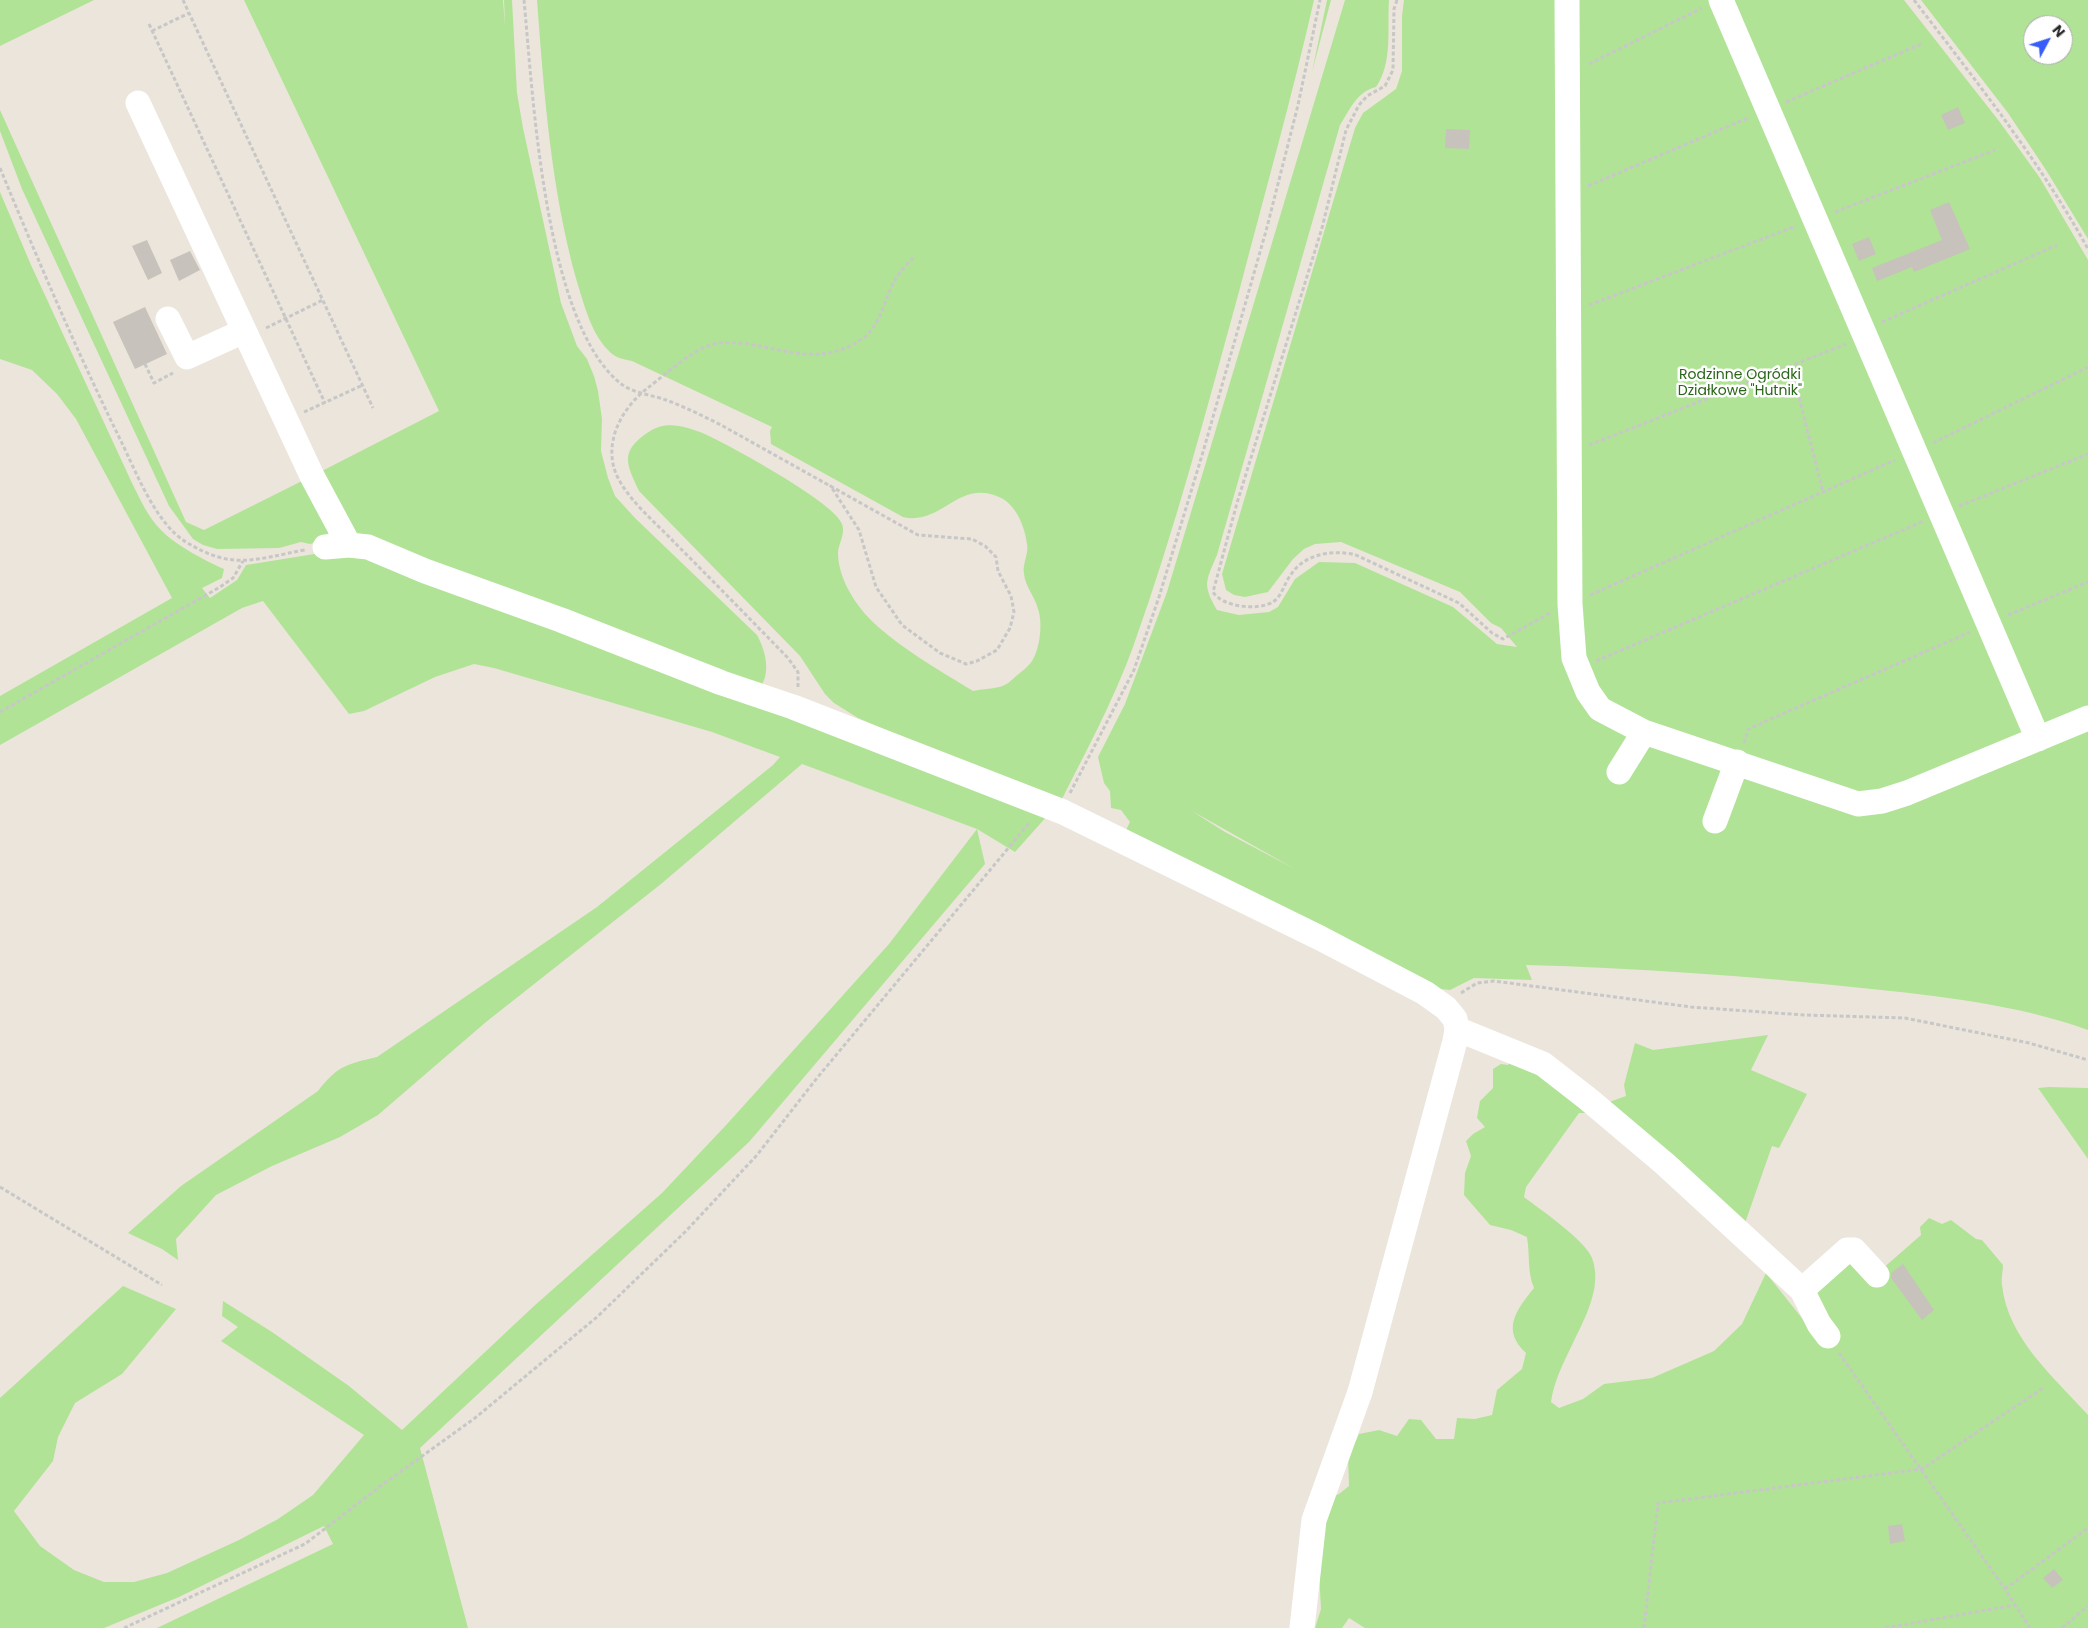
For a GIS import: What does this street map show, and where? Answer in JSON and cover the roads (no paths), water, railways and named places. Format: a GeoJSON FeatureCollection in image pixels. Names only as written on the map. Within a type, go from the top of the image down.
{"type":"FeatureCollection","features":[{"type":"Feature","properties":{"kind":"lane"},"geometry":{"type":"LineString","coordinates":[[1567,0],[1570,604],[1574,658],[1588,692],[1600,709],[1644,732],[1858,804],[1882,801],[1907,793],[2088,718]]}},
{"type":"Feature","properties":{"kind":"lane"},"geometry":{"type":"LineString","coordinates":[[1715,2],[1768,109],[1943,513],[2038,739]]}},
{"type":"Feature","properties":{"kind":"lane"},"geometry":{"type":"LineString","coordinates":[[138,103],[312,476],[349,544]]}},
{"type":"Feature","properties":{"kind":"lane"},"geometry":{"type":"LineString","coordinates":[[168,319],[187,357],[244,330]]}},
{"type":"Feature","properties":{"kind":"lane"},"geometry":{"type":"LineString","coordinates":[[325,547],[349,544],[368,547],[425,571],[561,620],[722,683],[793,707],[1053,808],[1351,953],[1425,993],[1452,1018],[1559,1075],[1666,1164],[1802,1290],[1819,1324],[1828,1336]]}},
{"type":"Feature","properties":{"kind":"lane"},"geometry":{"type":"LineString","coordinates":[[1619,772],[1644,732]]}},
{"type":"Feature","properties":{"kind":"lane"},"geometry":{"type":"LineString","coordinates":[[1715,821],[1737,762]]}},
{"type":"Feature","properties":{"kind":"lane"},"geometry":{"type":"LineString","coordinates":[[1302,1628],[1314,1520],[1360,1392],[1452,1018]]}},
{"type":"Feature","properties":{"kind":"lane"},"geometry":{"type":"LineString","coordinates":[[1802,1290],[1847,1250],[1854,1250],[1877,1275]]}},
{"type":"Feature","properties":{"kind":"park label","name":"Rodzinne Ogródki Działkowe \"Hutnik\""},"geometry":{"type":"Point","coordinates":[1740,384]}}]}
